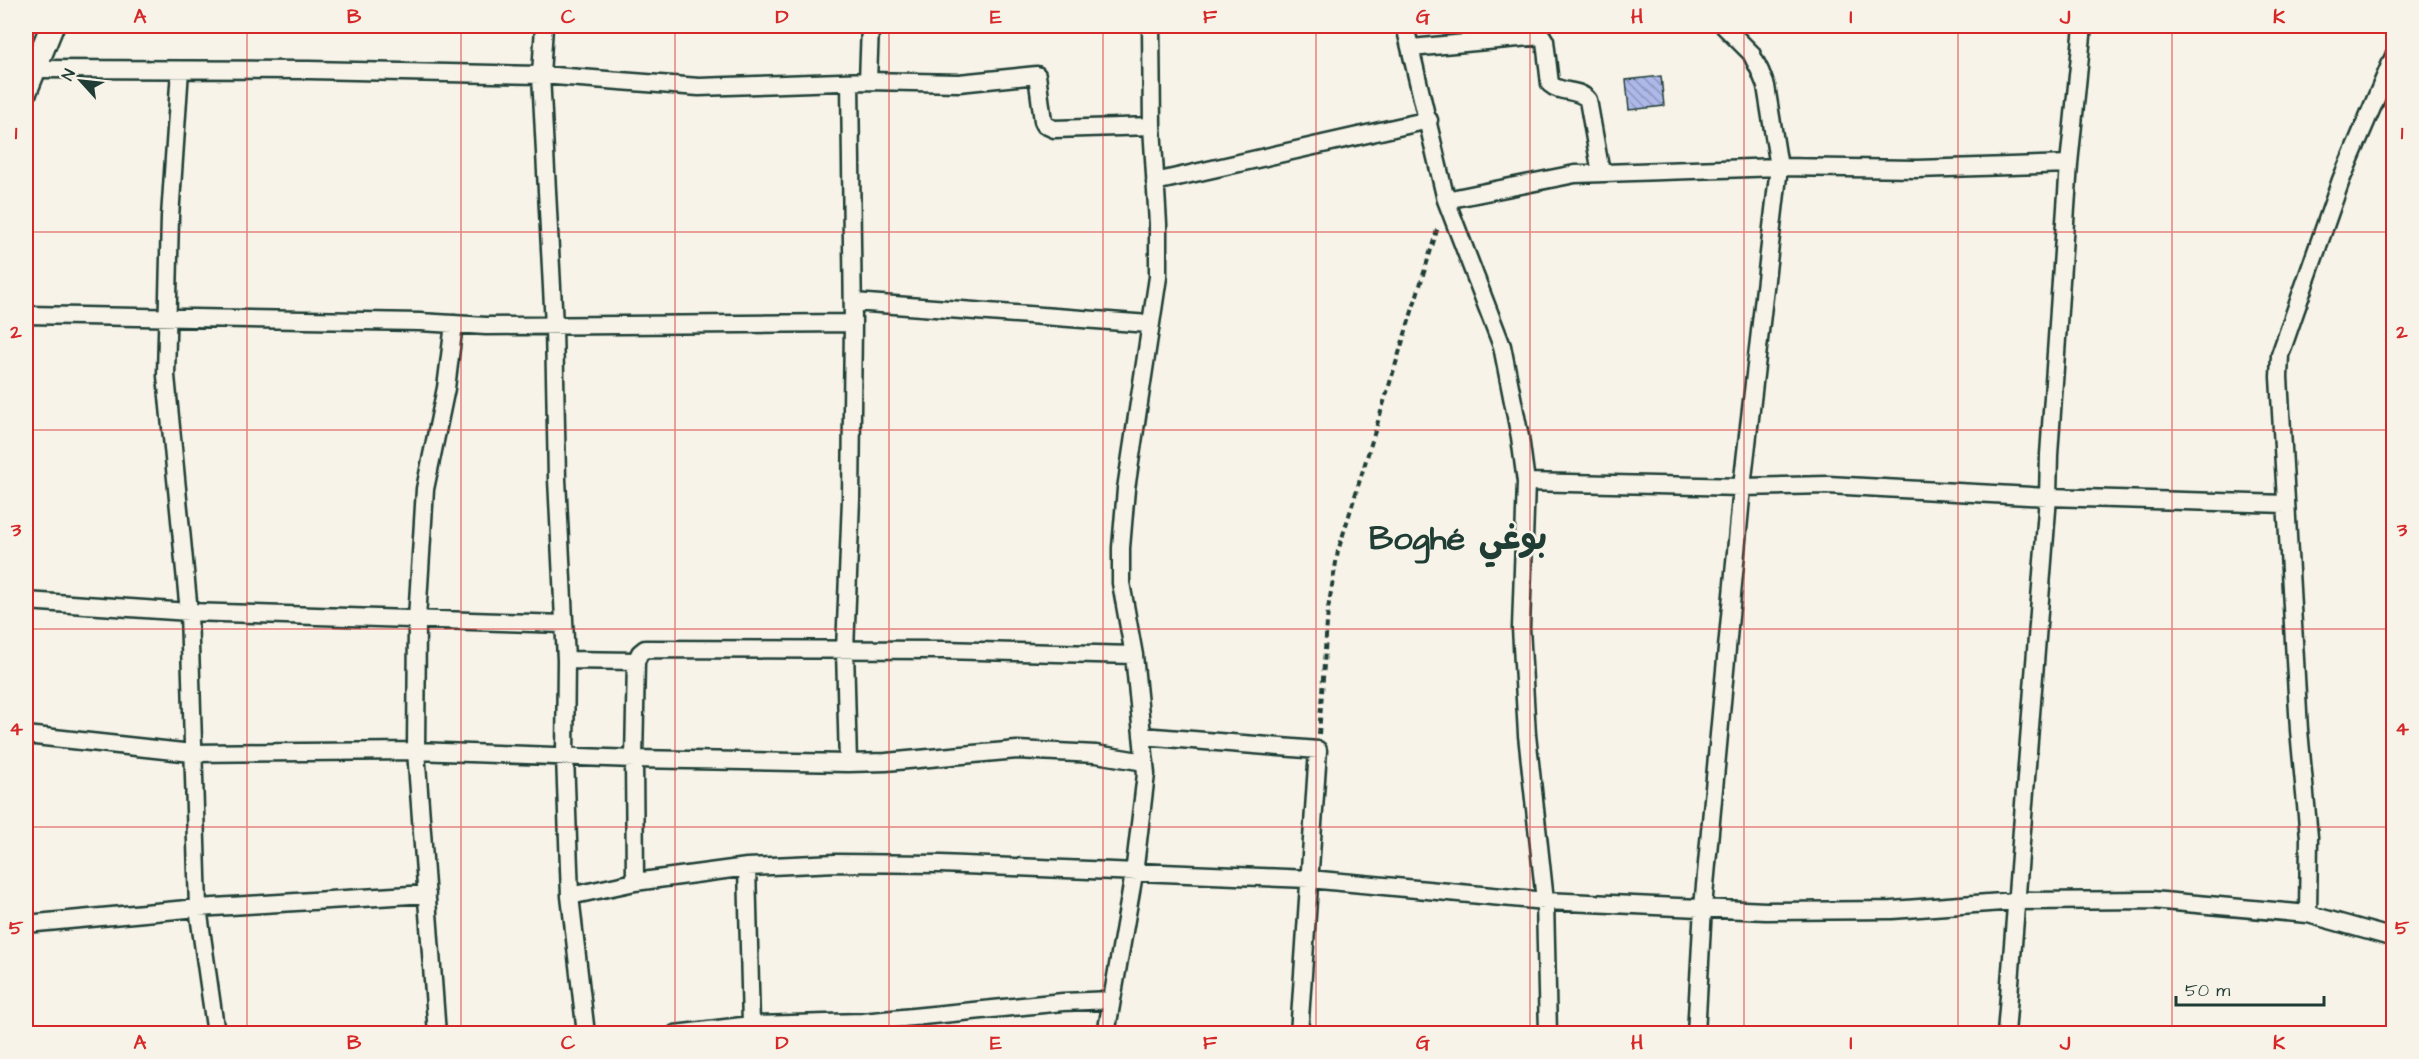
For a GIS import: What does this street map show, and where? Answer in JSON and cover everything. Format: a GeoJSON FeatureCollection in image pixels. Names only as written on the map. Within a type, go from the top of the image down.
{"type":"FeatureCollection","features":[{"type":"Feature","properties":{"kind":"street"},"geometry":{"type":"LineString","coordinates":[[52,26],[29,79],[180,70],[320,70],[541,75],[699,87],[868,81],[959,83],[1037,75],[1043,121],[1048,127],[1054,129],[1152,126]]}},
{"type":"Feature","properties":{"kind":"street"},"geometry":{"type":"LineString","coordinates":[[544,26],[541,75],[554,326],[557,479],[566,660],[565,756],[570,896],[586,1034]]}},
{"type":"Feature","properties":{"kind":"street"},"geometry":{"type":"LineString","coordinates":[[868,81],[870,26]]}},
{"type":"Feature","properties":{"kind":"street"},"geometry":{"type":"LineString","coordinates":[[1106,1034],[1134,874],[1146,774],[1134,655],[1121,583],[1121,548],[1126,489],[1149,324],[1158,277],[1151,26]]}},
{"type":"Feature","properties":{"kind":"street"},"geometry":{"type":"LineString","coordinates":[[1405,26],[1429,120],[1446,200],[1502,346],[1520,437],[1526,482],[1521,628],[1527,735],[1545,901],[1548,1034]]}},
{"type":"Feature","properties":{"kind":"street"},"geometry":{"type":"LineString","coordinates":[[1696,1034],[1703,907],[1742,487],[1779,167],[1766,86],[1751,53],[1724,26]]}},
{"type":"Feature","properties":{"kind":"street"},"geometry":{"type":"LineString","coordinates":[[2006,1034],[2048,497],[2069,164],[2083,26]]}},
{"type":"Feature","properties":{"kind":"street"},"geometry":{"type":"LineString","coordinates":[[1411,48],[1542,36],[1545,40],[1550,84],[1555,88],[1581,94],[1588,100],[1601,173]]}},
{"type":"Feature","properties":{"kind":"street"},"geometry":{"type":"LineString","coordinates":[[2308,914],[2309,837],[2301,760],[2279,376],[2280,355],[2342,180],[2394,56]]}},
{"type":"Feature","properties":{"kind":"street"},"geometry":{"type":"LineString","coordinates":[[180,70],[170,217],[168,398],[189,612],[198,908],[216,1034]]}},
{"type":"Feature","properties":{"kind":"street"},"geometry":{"type":"LineString","coordinates":[[848,763],[845,650],[851,499],[854,302],[850,82]]}},
{"type":"Feature","properties":{"kind":"street"},"geometry":{"type":"LineString","coordinates":[[1155,182],[1429,120]]}},
{"type":"Feature","properties":{"kind":"street"},"geometry":{"type":"LineString","coordinates":[[1446,200],[1575,174],[1779,167],[1917,169],[2069,164]]}},
{"type":"Feature","properties":{"kind":"street"},"geometry":{"type":"LineString","coordinates":[[854,302],[1149,324]]}},
{"type":"Feature","properties":{"kind":"street"},"geometry":{"type":"LineString","coordinates":[[26,315],[554,326],[853,323]]}},
{"type":"Feature","properties":{"kind":"street"},"geometry":{"type":"LineString","coordinates":[[437,1034],[416,751],[417,619],[424,498],[446,388],[454,324]]}},
{"type":"Feature","properties":{"kind":"street"},"geometry":{"type":"LineString","coordinates":[[1526,482],[1742,487],[1828,485],[2048,497],[2286,504]]}},
{"type":"Feature","properties":{"kind":"street"},"geometry":{"type":"LineString","coordinates":[[26,601],[189,612],[564,624]]}},
{"type":"Feature","properties":{"kind":"street"},"geometry":{"type":"LineString","coordinates":[[635,882],[636,661],[645,649],[1134,655]]}},
{"type":"Feature","properties":{"kind":"street"},"geometry":{"type":"LineString","coordinates":[[566,660],[636,661]]}},
{"type":"Feature","properties":{"kind":"street"},"geometry":{"type":"LineString","coordinates":[[26,735],[192,753],[416,751],[634,759],[848,763],[1017,750],[1096,754],[1145,762]]}},
{"type":"Feature","properties":{"kind":"street"},"geometry":{"type":"LineString","coordinates":[[1142,736],[1318,750],[1299,1034]]}},
{"type":"Feature","properties":{"kind":"street"},"geometry":{"type":"LineString","coordinates":[[570,896],[635,882],[747,867],[903,863],[1134,874],[1309,879],[1545,901],[1766,911],[1892,910],[2016,901],[2152,900],[2308,914],[2394,938]]}},
{"type":"Feature","properties":{"kind":"street"},"geometry":{"type":"LineString","coordinates":[[747,867],[751,1025]]}},
{"type":"Feature","properties":{"kind":"street"},"geometry":{"type":"LineString","coordinates":[[26,924],[198,908],[428,894]]}},
{"type":"Feature","properties":{"kind":"street"},"geometry":{"type":"LineString","coordinates":[[675,1034],[751,1025],[863,1022],[1063,1002],[1112,1000]]}},
{"type":"Feature","properties":{"kind":"path"},"geometry":{"type":"LineString","coordinates":[[1318,750],[1328,609],[1338,551],[1446,200]]}},
{"type":"Feature","properties":{"kind":"building"},"geometry":{"type":"Polygon","coordinates":[[[1661,76],[1664,106],[1629,110],[1626,80],[1661,76]]]}},
{"type":"Feature","properties":{"kind":"district","name":"Boghé بوغي"},"geometry":{"type":"Point","coordinates":[1458,539]}}]}
